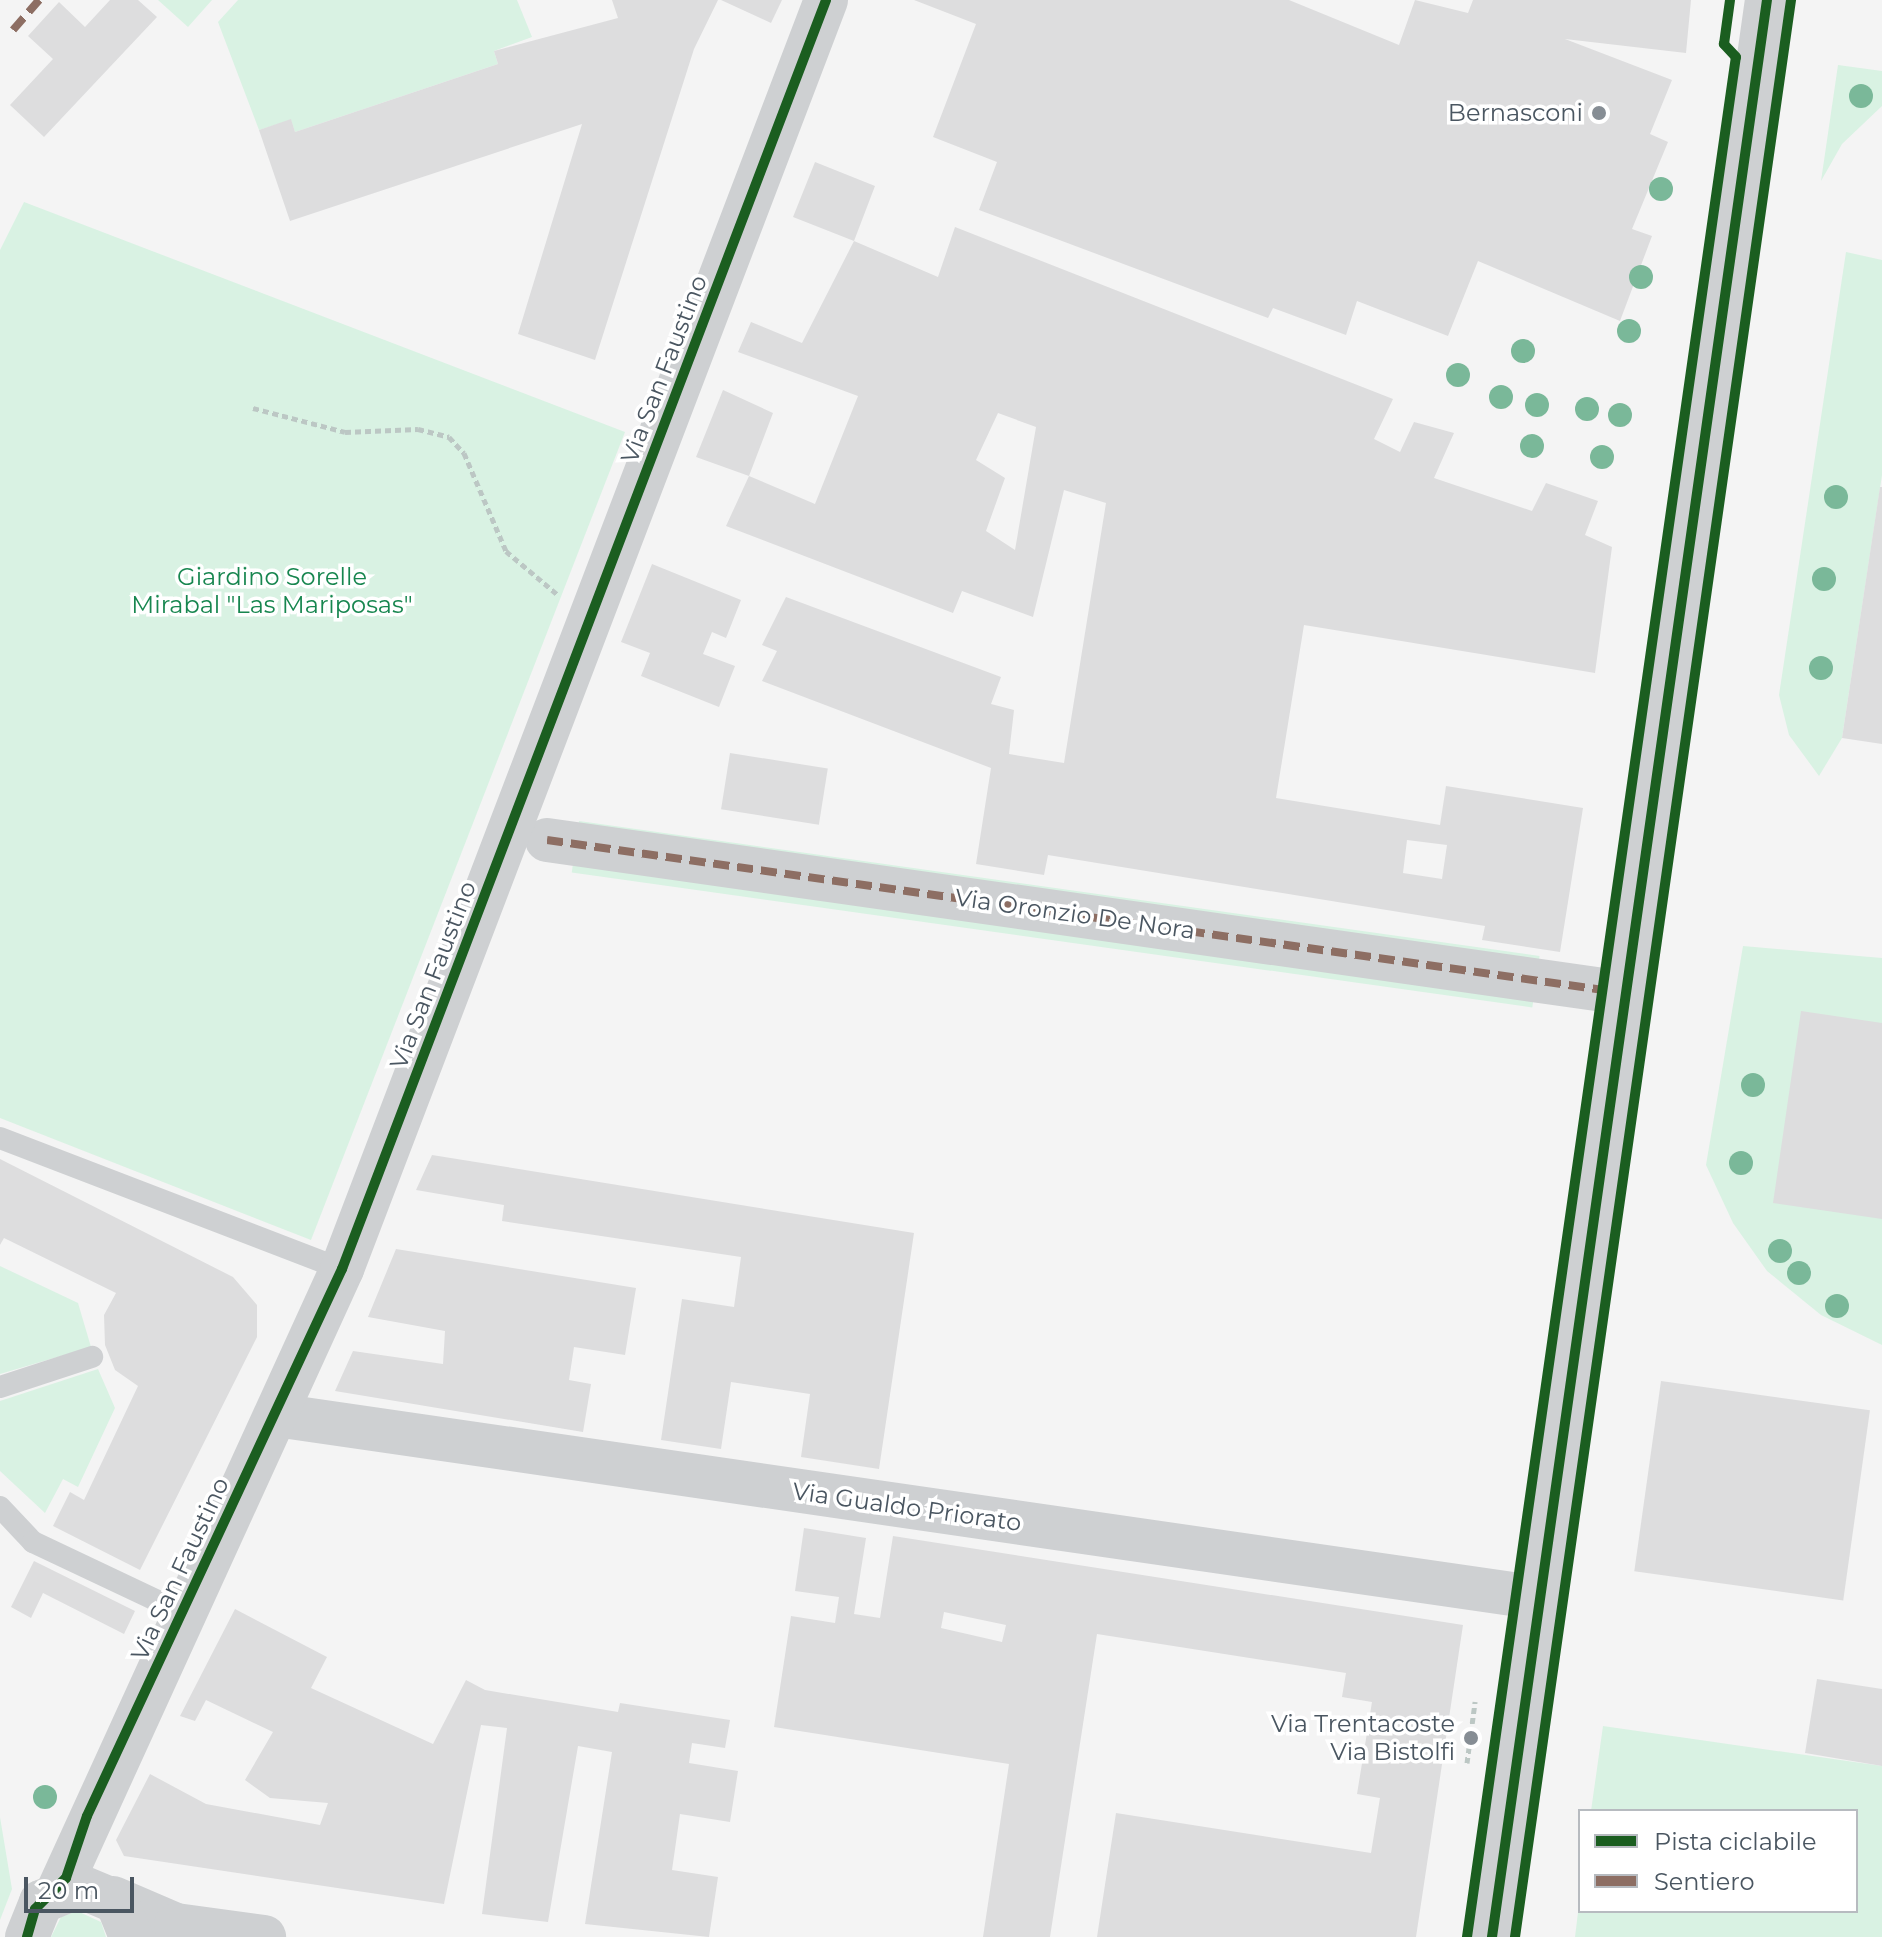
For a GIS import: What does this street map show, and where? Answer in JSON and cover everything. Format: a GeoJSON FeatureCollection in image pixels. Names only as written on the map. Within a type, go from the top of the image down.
{"type":"FeatureCollection","features":[{"type":"Feature","properties":{"kind":"street","name":"Via San Faustino"},"geometry":{"type":"LineString","coordinates":[[27,1937],[35,1909],[59,1889],[181,1612],[342,1269],[826,0]]}},
{"type":"Feature","properties":{"kind":"street"},"geometry":{"type":"LineString","coordinates":[[1492,1937],[1767,0]]}},
{"type":"Feature","properties":{"kind":"street","name":"Via Oronzio De Nora"},"geometry":{"type":"LineString","coordinates":[[547,840],[1603,990]]}},
{"type":"Feature","properties":{"kind":"street","name":"Via Gualdo Priorato"},"geometry":{"type":"LineString","coordinates":[[276,1415],[1539,1598]]}},
{"type":"Feature","properties":{"kind":"street"},"geometry":{"type":"LineString","coordinates":[[59,1889],[87,1886],[113,1898],[160,1931],[264,1937]]}},
{"type":"Feature","properties":{"kind":"street"},"geometry":{"type":"LineString","coordinates":[[113,1898],[131,1937]]}},
{"type":"Feature","properties":{"kind":"lane"},"geometry":{"type":"LineString","coordinates":[[0,1138],[342,1269]]}},
{"type":"Feature","properties":{"kind":"lane"},"geometry":{"type":"LineString","coordinates":[[0,1387],[92,1357]]}},
{"type":"Feature","properties":{"kind":"lane"},"geometry":{"type":"LineString","coordinates":[[0,1507],[33,1542],[181,1612]]}},
{"type":"Feature","properties":{"kind":"path"},"geometry":{"type":"LineString","coordinates":[[253,408],[345,432],[418,429],[449,437],[464,453],[506,551],[569,602]]}},
{"type":"Feature","properties":{"kind":"path"},"geometry":{"type":"LineString","coordinates":[[1467,1763],[1475,1702]]}},
{"type":"Feature","properties":{"kind":"green space"},"geometry":{"type":"Polygon","coordinates":[[[158,0],[212,0],[188,27],[158,0]]]}},
{"type":"Feature","properties":{"kind":"green space"},"geometry":{"type":"Polygon","coordinates":[[[238,0],[517,0],[532,37],[494,51],[498,64],[295,132],[291,120],[259,130],[218,22],[238,0]]]}},
{"type":"Feature","properties":{"kind":"green space"},"geometry":{"type":"Polygon","coordinates":[[[1838,65],[1882,71],[1882,106],[1842,144],[1821,181],[1838,65]]]}},
{"type":"Feature","properties":{"kind":"green space","name":"Giardino Sorelle Mirabal \"Las Mariposas\""},"geometry":{"type":"Polygon","coordinates":[[[24,202],[625,432],[311,1240],[0,1118],[0,250],[24,202]]]}},
{"type":"Feature","properties":{"kind":"green space"},"geometry":{"type":"Polygon","coordinates":[[[1846,252],[1882,260],[1882,475],[1842,738],[1819,776],[1789,735],[1779,695],[1846,252]]]}},
{"type":"Feature","properties":{"kind":"green space"},"geometry":{"type":"Polygon","coordinates":[[[579,821],[1540,956],[1532,1007],[572,872],[579,821]]]}},
{"type":"Feature","properties":{"kind":"green space"},"geometry":{"type":"Polygon","coordinates":[[[1743,946],[1882,958],[1882,1345],[1821,1315],[1767,1271],[1733,1223],[1706,1165],[1743,946]]]}},
{"type":"Feature","properties":{"kind":"green space"},"geometry":{"type":"Polygon","coordinates":[[[0,1266],[78,1303],[91,1347],[0,1374],[0,1266]]]}},
{"type":"Feature","properties":{"kind":"green space"},"geometry":{"type":"Polygon","coordinates":[[[98,1369],[115,1408],[78,1487],[63,1479],[45,1513],[0,1471],[0,1401],[98,1369]]]}},
{"type":"Feature","properties":{"kind":"green space"},"geometry":{"type":"Polygon","coordinates":[[[1603,1726],[1882,1766],[1882,1937],[1575,1937],[1578,1912],[1858,1913],[1858,1809],[1591,1809],[1603,1726]]]}},
{"type":"Feature","properties":{"kind":"green space"},"geometry":{"type":"Polygon","coordinates":[[[0,1817],[12,1889],[0,1920],[0,1817]]]}},
{"type":"Feature","properties":{"kind":"green space"},"geometry":{"type":"Polygon","coordinates":[[[77,1911],[101,1922],[106,1937],[51,1937],[61,1917],[77,1911]]]}},
{"type":"Feature","properties":{"kind":"building"},"geometry":{"type":"Polygon","coordinates":[[[110,0],[138,0],[157,17],[44,137],[10,105],[53,59],[28,36],[59,2],[85,27],[110,0]]]}},
{"type":"Feature","properties":{"kind":"building"},"geometry":{"type":"Polygon","coordinates":[[[612,0],[718,0],[694,49],[595,360],[518,334],[582,124],[290,221],[259,130],[291,119],[295,132],[498,64],[494,51],[618,18],[612,0]]]}},
{"type":"Feature","properties":{"kind":"building"},"geometry":{"type":"Polygon","coordinates":[[[721,0],[782,0],[771,23],[721,0]]]}},
{"type":"Feature","properties":{"kind":"building"},"geometry":{"type":"Polygon","coordinates":[[[914,0],[1289,0],[1399,45],[1415,0],[1468,13],[1473,0],[1691,0],[1686,53],[1565,39],[1672,80],[1650,134],[1668,142],[1632,229],[1652,236],[1620,321],[1478,261],[1448,336],[1357,301],[1346,335],[1273,308],[1268,318],[979,210],[997,162],[933,137],[976,24],[914,0]]]}},
{"type":"Feature","properties":{"kind":"building"},"geometry":{"type":"Polygon","coordinates":[[[815,162],[875,186],[854,241],[793,217],[815,162]]]}},
{"type":"Feature","properties":{"kind":"building"},"geometry":{"type":"Polygon","coordinates":[[[955,227],[1393,399],[1374,439],[1400,452],[1414,422],[1454,433],[1434,478],[1532,511],[1546,483],[1598,501],[1585,535],[1612,547],[1595,673],[1304,625],[1276,798],[1440,825],[1446,786],[1583,808],[1560,952],[1482,940],[1485,926],[1048,855],[1044,875],[976,864],[991,768],[762,681],[777,651],[762,645],[786,597],[1001,677],[991,704],[1014,710],[1009,754],[1064,763],[1106,503],[1064,490],[1033,617],[962,591],[953,613],[726,526],[749,476],[815,504],[858,396],[738,352],[751,322],[802,343],[854,241],[938,277],[955,227]],[[998,413],[976,460],[1005,478],[986,531],[1015,550],[1036,427],[998,413]],[[1407,840],[1403,873],[1442,879],[1447,845],[1407,840]]]}},
{"type":"Feature","properties":{"kind":"building"},"geometry":{"type":"Polygon","coordinates":[[[723,390],[773,413],[749,476],[696,457],[723,390]]]}},
{"type":"Feature","properties":{"kind":"building"},"geometry":{"type":"Polygon","coordinates":[[[1882,487],[1882,744],[1842,738],[1882,487]]]}},
{"type":"Feature","properties":{"kind":"building"},"geometry":{"type":"Polygon","coordinates":[[[652,564],[741,600],[726,638],[712,632],[703,654],[735,666],[719,707],[641,676],[650,653],[621,642],[652,564]]]}},
{"type":"Feature","properties":{"kind":"building"},"geometry":{"type":"Polygon","coordinates":[[[730,753],[828,768],[819,825],[721,809],[730,753]]]}},
{"type":"Feature","properties":{"kind":"building"},"geometry":{"type":"Polygon","coordinates":[[[1801,1011],[1882,1023],[1882,1219],[1773,1203],[1801,1011]]]}},
{"type":"Feature","properties":{"kind":"building"},"geometry":{"type":"Polygon","coordinates":[[[432,1155],[914,1233],[879,1469],[801,1457],[810,1394],[731,1382],[721,1449],[661,1440],[682,1299],[734,1307],[741,1257],[502,1221],[504,1205],[416,1190],[432,1155]]]}},
{"type":"Feature","properties":{"kind":"building"},"geometry":{"type":"Polygon","coordinates":[[[0,1159],[233,1277],[257,1305],[257,1337],[140,1570],[53,1526],[70,1492],[84,1500],[138,1386],[115,1370],[105,1345],[104,1315],[116,1293],[4,1238],[0,1245],[0,1159]]]}},
{"type":"Feature","properties":{"kind":"building"},"geometry":{"type":"Polygon","coordinates":[[[396,1249],[636,1288],[625,1355],[574,1347],[569,1380],[591,1384],[583,1432],[335,1391],[353,1351],[443,1364],[445,1331],[368,1317],[396,1249]]]}},
{"type":"Feature","properties":{"kind":"building"},"geometry":{"type":"Polygon","coordinates":[[[1661,1381],[1870,1410],[1843,1600],[1634,1571],[1661,1381]]]}},
{"type":"Feature","properties":{"kind":"building"},"geometry":{"type":"Polygon","coordinates":[[[804,1528],[866,1538],[854,1614],[880,1618],[893,1536],[1463,1625],[1416,1937],[1097,1937],[1116,1813],[1371,1853],[1380,1798],[1357,1794],[1372,1702],[1342,1697],[1346,1673],[1097,1634],[1050,1937],[983,1937],[1009,1764],[774,1727],[791,1616],[835,1623],[839,1597],[795,1591],[804,1528]],[[944,1612],[941,1628],[1002,1642],[1006,1625],[944,1612]]]}},
{"type":"Feature","properties":{"kind":"building"},"geometry":{"type":"Polygon","coordinates":[[[34,1561],[135,1611],[124,1634],[43,1593],[31,1618],[11,1607],[34,1561]]]}},
{"type":"Feature","properties":{"kind":"building"},"geometry":{"type":"Polygon","coordinates":[[[235,1609],[327,1657],[311,1688],[433,1744],[466,1680],[485,1690],[618,1712],[620,1703],[730,1720],[725,1748],[692,1743],[689,1763],[738,1771],[730,1822],[680,1814],[672,1870],[718,1877],[709,1937],[585,1924],[612,1752],[578,1746],[548,1922],[482,1914],[507,1728],[481,1725],[444,1904],[124,1856],[116,1840],[150,1774],[206,1804],[320,1825],[328,1803],[270,1798],[245,1780],[273,1732],[206,1700],[195,1721],[180,1716],[235,1609]]]}},
{"type":"Feature","properties":{"kind":"building"},"geometry":{"type":"Polygon","coordinates":[[[1817,1679],[1882,1689],[1882,1766],[1805,1753],[1817,1679]]]}},
{"type":"Feature","properties":{"kind":"marked path"},"geometry":{"type":"LineString","coordinates":[[13,30],[39,0]]}},
{"type":"Feature","properties":{"kind":"marked path"},"geometry":{"type":"LineString","coordinates":[[547,840],[1603,990]]}},
{"type":"Feature","properties":{"kind":"cycle path"},"geometry":{"type":"LineString","coordinates":[[27,1937],[35,1909],[66,1878],[87,1816],[342,1269],[826,0]]}},
{"type":"Feature","properties":{"kind":"cycle path"},"geometry":{"type":"LineString","coordinates":[[1467,1937],[1736,57],[1724,44],[1730,0]]}},
{"type":"Feature","properties":{"kind":"cycle path"},"geometry":{"type":"LineString","coordinates":[[1492,1937],[1767,0]]}},
{"type":"Feature","properties":{"kind":"cycle path"},"geometry":{"type":"LineString","coordinates":[[1515,1937],[1791,0]]}},
{"type":"Feature","properties":{"kind":"place","name":"Bernasconi"},"geometry":{"type":"Point","coordinates":[1599,113]}},
{"type":"Feature","properties":{"kind":"place","name":"Via Trentacoste Via Bistolfi"},"geometry":{"type":"Point","coordinates":[1471,1738]}}]}
